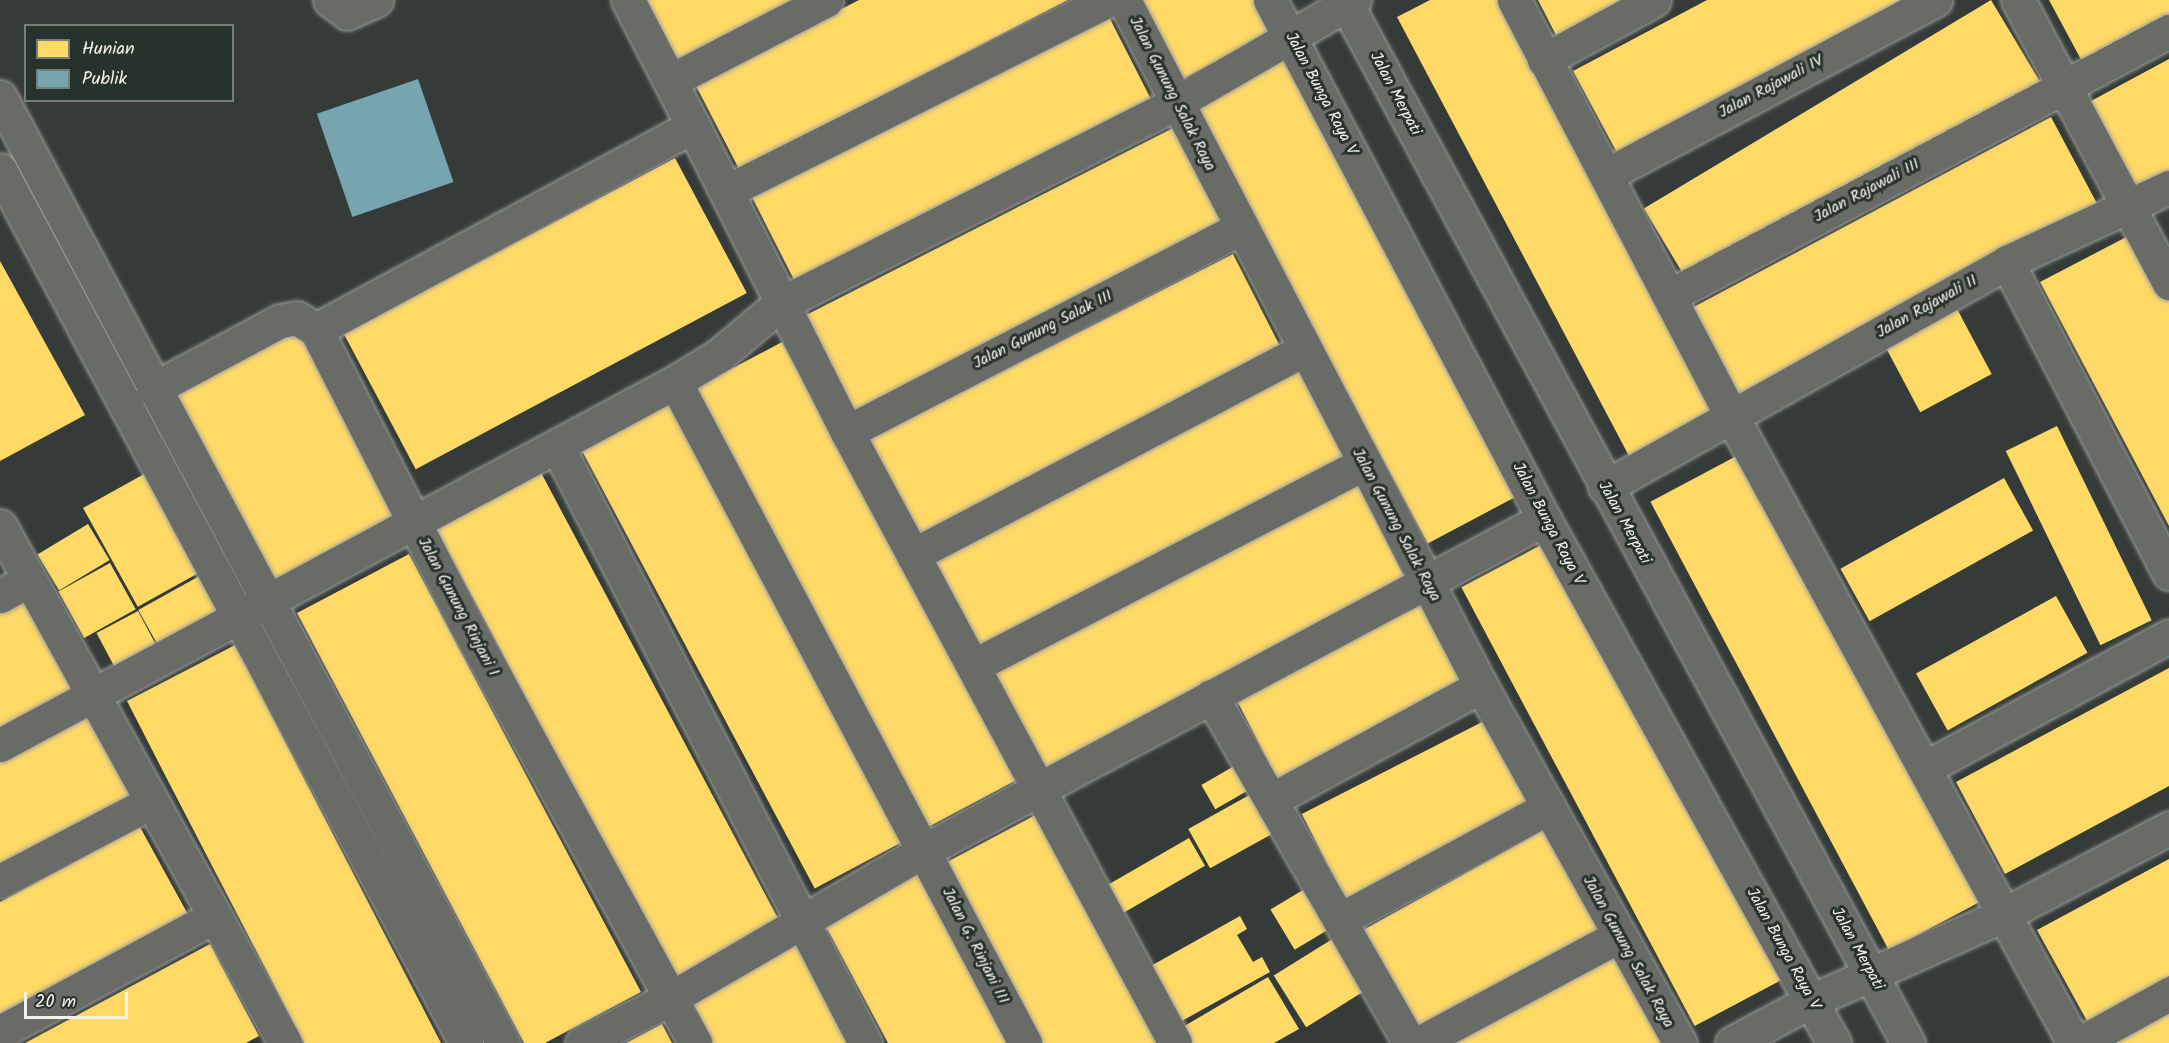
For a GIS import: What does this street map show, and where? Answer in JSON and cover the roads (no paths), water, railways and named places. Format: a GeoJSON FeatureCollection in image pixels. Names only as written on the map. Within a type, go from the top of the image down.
{"type":"FeatureCollection","features":[{"type":"Feature","properties":{"kind":"street"},"geometry":{"type":"LineString","coordinates":[[330,0],[347,13],[376,0]]}},
{"type":"Feature","properties":{"kind":"street"},"geometry":{"type":"LineString","coordinates":[[628,0],[727,191],[780,304],[847,432],[975,665],[1175,1043]]}},
{"type":"Feature","properties":{"kind":"street"},"geometry":{"type":"LineString","coordinates":[[670,81],[826,0]]}},
{"type":"Feature","properties":{"kind":"street"},"geometry":{"type":"LineString","coordinates":[[727,191],[1109,0]]}},
{"type":"Feature","properties":{"kind":"street","name":"Jalan Gunung Salak Raya"},"geometry":{"type":"LineString","coordinates":[[1124,0],[1240,228],[1481,686],[1549,807],[1617,937],[1680,1043]]}},
{"type":"Feature","properties":{"kind":"street","name":"Jalan Bunga Raya V"},"geometry":{"type":"LineString","coordinates":[[1270,0],[1290,34],[1544,519],[1834,1043]]}},
{"type":"Feature","properties":{"kind":"street"},"geometry":{"type":"LineString","coordinates":[[1514,0],[1671,295],[1732,417],[1925,768],[2001,916],[2073,1043]]}},
{"type":"Feature","properties":{"kind":"street"},"geometry":{"type":"LineString","coordinates":[[1544,60],[1654,0]]}},
{"type":"Feature","properties":{"kind":"street","name":"Jalan Rajawali IV"},"geometry":{"type":"LineString","coordinates":[[1606,175],[1935,0]]}},
{"type":"Feature","properties":{"kind":"street"},"geometry":{"type":"LineString","coordinates":[[2018,0],[2169,283]]}},
{"type":"Feature","properties":{"kind":"street"},"geometry":{"type":"LineString","coordinates":[[0,745],[414,522],[558,448],[718,356],[780,304],[1176,103],[1348,1]]}},
{"type":"Feature","properties":{"kind":"street","name":"Jalan Merpati"},"geometry":{"type":"LineString","coordinates":[[1348,1],[1605,487],[1908,1043]]}},
{"type":"Feature","properties":{"kind":"street","name":"Jalan Rajawali III"},"geometry":{"type":"LineString","coordinates":[[1671,295],[2169,31]]}},
{"type":"Feature","properties":{"kind":"street"},"geometry":{"type":"LineString","coordinates":[[0,97],[153,389],[254,610],[466,1043]]}},
{"type":"Feature","properties":{"kind":"street"},"geometry":{"type":"LineString","coordinates":[[153,389],[288,318],[305,320],[316,330],[693,126]]}},
{"type":"Feature","properties":{"kind":"street"},"geometry":{"type":"LineString","coordinates":[[0,170],[503,1043]]}},
{"type":"Feature","properties":{"kind":"street","name":"Jalan Rajawali II"},"geometry":{"type":"LineString","coordinates":[[1605,487],[2007,262],[2128,208],[2169,187]]}},
{"type":"Feature","properties":{"kind":"street","name":"Jalan Gunung Salak III"},"geometry":{"type":"LineString","coordinates":[[847,432],[1240,228]]}},
{"type":"Feature","properties":{"kind":"street"},"geometry":{"type":"LineString","coordinates":[[2007,262],[2169,573]]}},
{"type":"Feature","properties":{"kind":"street","name":"Jalan Gunung Rinjani 1"},"geometry":{"type":"LineString","coordinates":[[316,330],[414,522],[695,1043]]}},
{"type":"Feature","properties":{"kind":"street"},"geometry":{"type":"LineString","coordinates":[[913,555],[1304,350]]}},
{"type":"Feature","properties":{"kind":"street","name":"Jalan G. Rinjani III"},"geometry":{"type":"LineString","coordinates":[[675,382],[925,850],[1025,1043]]}},
{"type":"Feature","properties":{"kind":"street"},"geometry":{"type":"LineString","coordinates":[[558,448],[865,1043]]}},
{"type":"Feature","properties":{"kind":"street"},"geometry":{"type":"LineString","coordinates":[[975,665],[1365,463]]}},
{"type":"Feature","properties":{"kind":"street"},"geometry":{"type":"LineString","coordinates":[[582,1043],[671,998],[800,918],[1544,519]]}},
{"type":"Feature","properties":{"kind":"street"},"geometry":{"type":"LineString","coordinates":[[0,526],[149,803],[214,917],[279,1041]]}},
{"type":"Feature","properties":{"kind":"street"},"geometry":{"type":"LineString","coordinates":[[0,596],[29,580]]}},
{"type":"Feature","properties":{"kind":"street"},"geometry":{"type":"LineString","coordinates":[[1925,768],[2169,636]]}},
{"type":"Feature","properties":{"kind":"street"},"geometry":{"type":"LineString","coordinates":[[1271,800],[1481,686]]}},
{"type":"Feature","properties":{"kind":"street"},"geometry":{"type":"LineString","coordinates":[[1211,696],[1341,919],[1410,1043]]}},
{"type":"Feature","properties":{"kind":"street"},"geometry":{"type":"LineString","coordinates":[[0,881],[149,803]]}},
{"type":"Feature","properties":{"kind":"street"},"geometry":{"type":"LineString","coordinates":[[1341,919],[1549,807]]}},
{"type":"Feature","properties":{"kind":"street"},"geometry":{"type":"LineString","coordinates":[[1732,1043],[1811,1001],[2001,916],[2169,828]]}},
{"type":"Feature","properties":{"kind":"street"},"geometry":{"type":"LineString","coordinates":[[0,1032],[214,917]]}},
{"type":"Feature","properties":{"kind":"street"},"geometry":{"type":"LineString","coordinates":[[1419,1043],[1617,937]]}},
{"type":"Feature","properties":{"kind":"street"},"geometry":{"type":"LineString","coordinates":[[2080,1043],[2169,994]]}}]}
